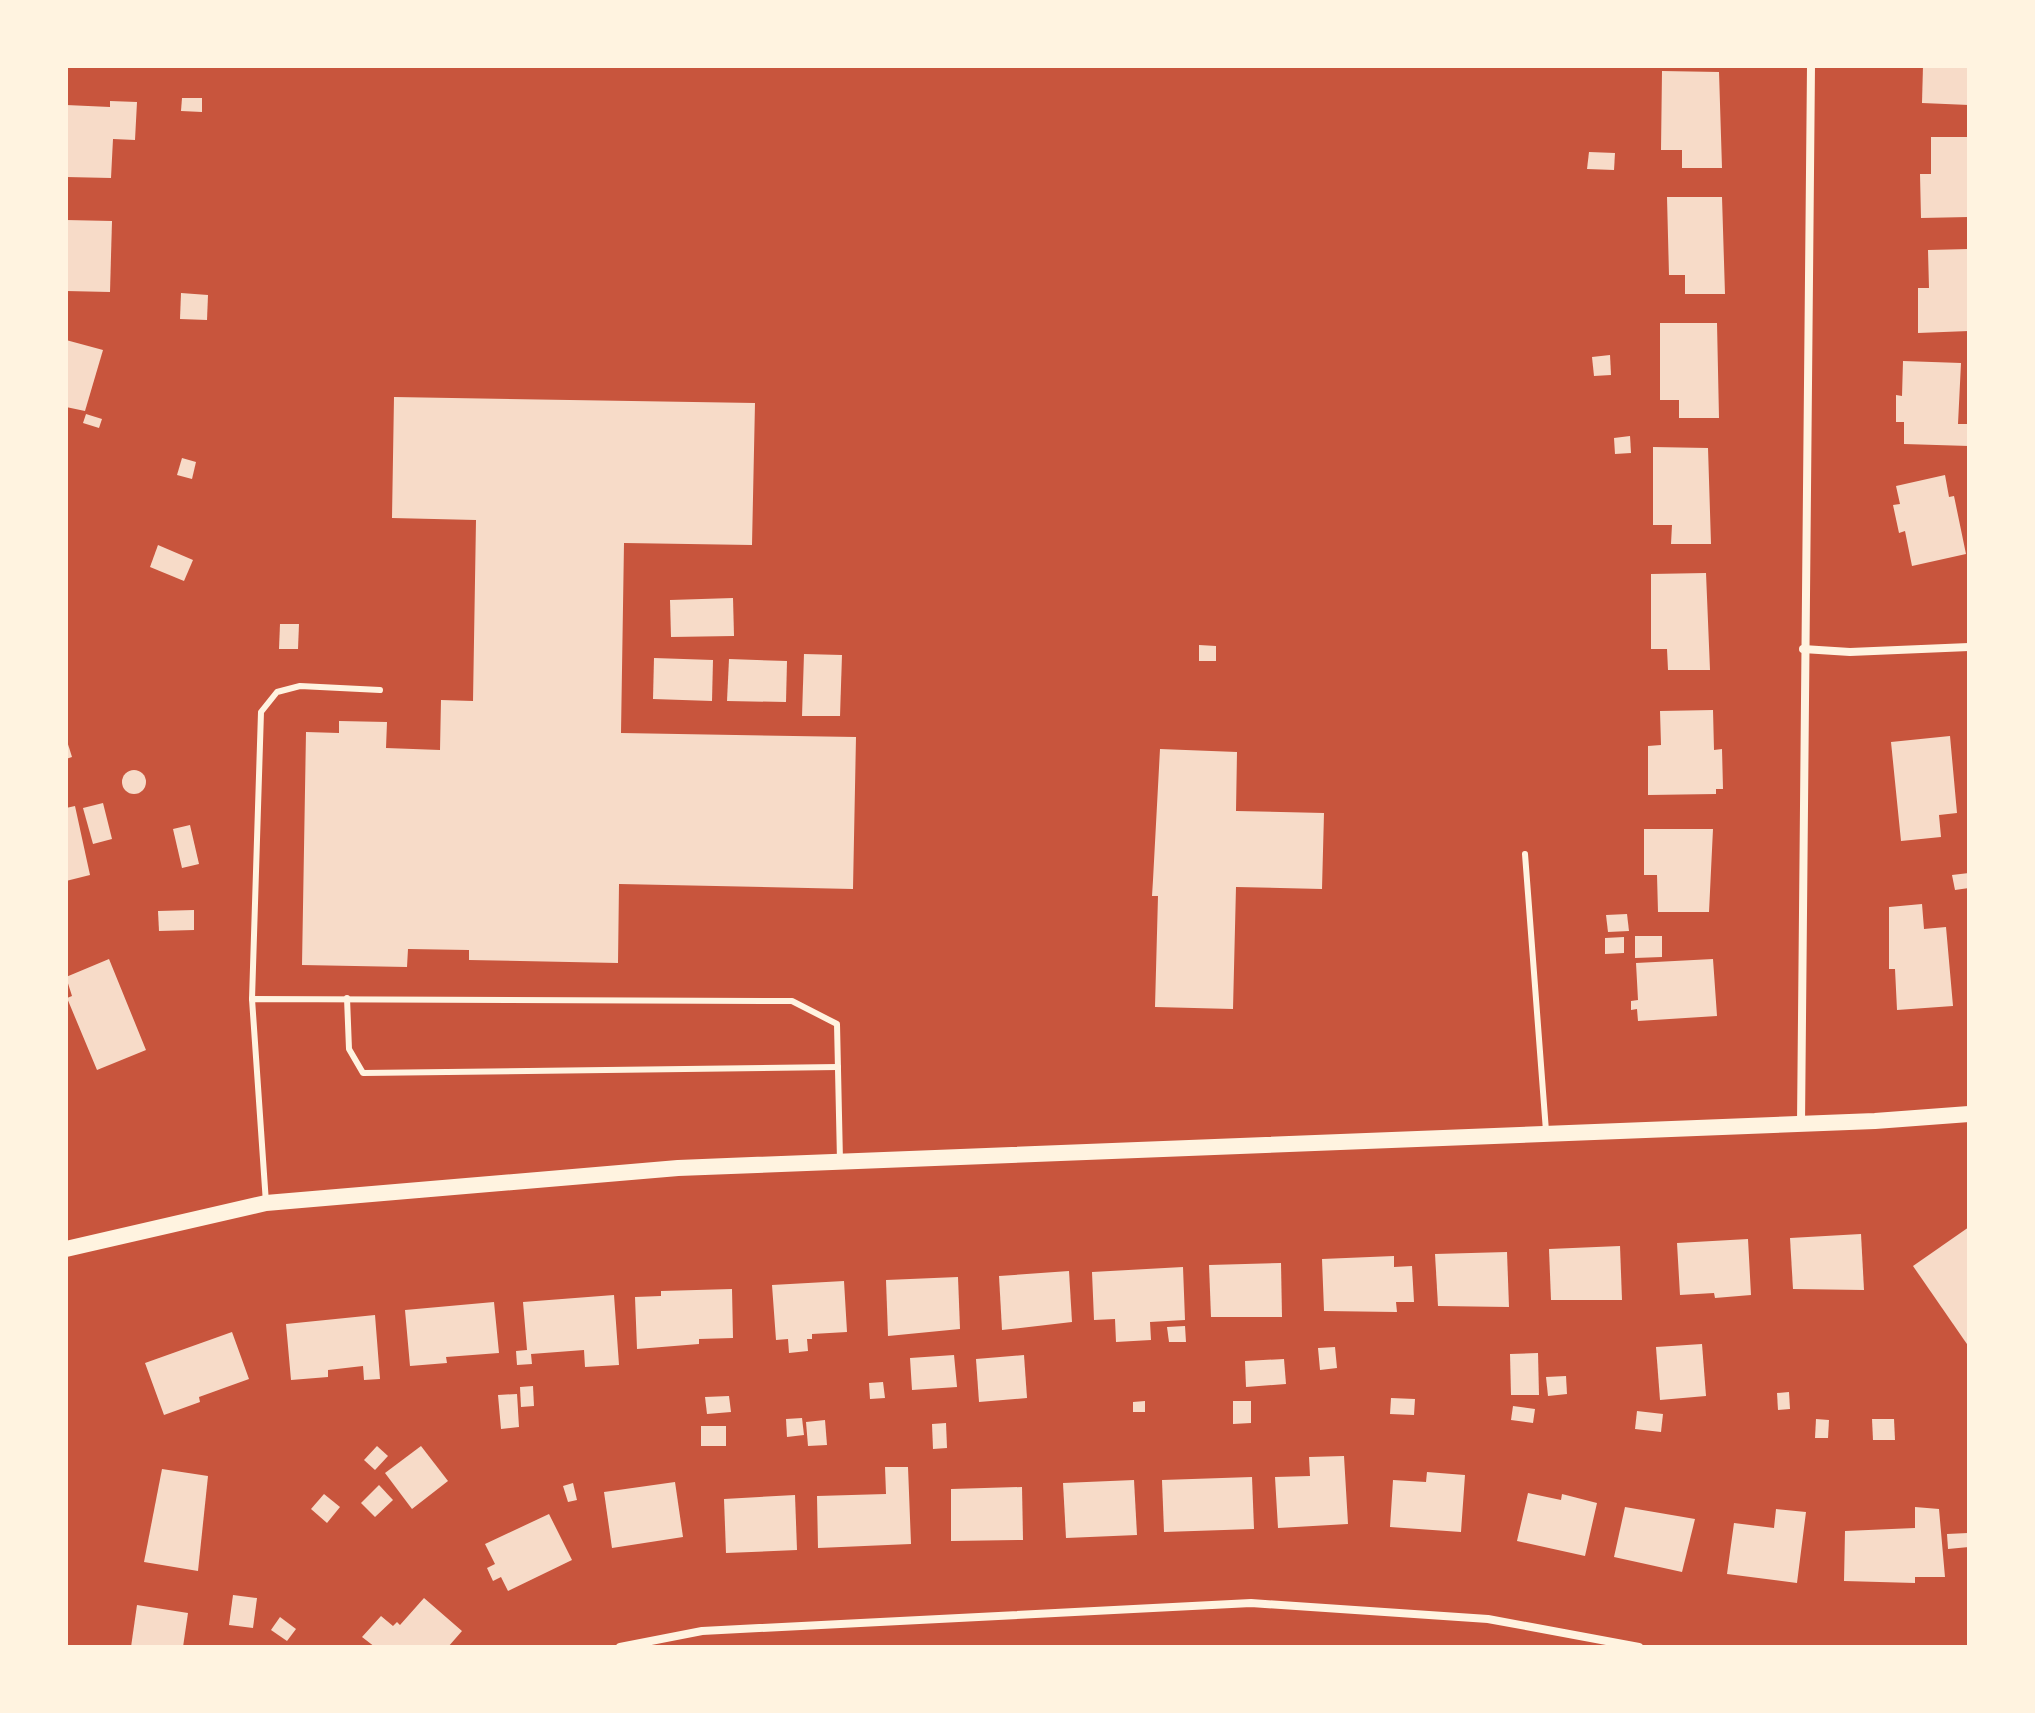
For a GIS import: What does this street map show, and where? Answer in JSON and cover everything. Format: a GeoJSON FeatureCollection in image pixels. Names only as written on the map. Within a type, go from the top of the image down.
{"type":"FeatureCollection","features":[{"type":"Feature","properties":{"kind":"main road"},"geometry":{"type":"LineString","coordinates":[[66,1249],[266,1203],[512,1180],[840,1161],[1546,1135],[1969,1114]]}},
{"type":"Feature","properties":{"kind":"street"},"geometry":{"type":"LineString","coordinates":[[1801,1124],[1803,649],[1811,66]]}},
{"type":"Feature","properties":{"kind":"street"},"geometry":{"type":"LineString","coordinates":[[1803,649],[1850,652],[1969,647]]}},
{"type":"Feature","properties":{"kind":"street"},"geometry":{"type":"LineString","coordinates":[[620,1647],[702,1631],[1251,1603],[1488,1619],[1639,1647]]}},
{"type":"Feature","properties":{"kind":"lane"},"geometry":{"type":"LineString","coordinates":[[266,1203],[252,999],[261,712],[277,692],[300,686],[380,690]]}},
{"type":"Feature","properties":{"kind":"lane"},"geometry":{"type":"LineString","coordinates":[[1525,854],[1546,1135]]}},
{"type":"Feature","properties":{"kind":"lane"},"geometry":{"type":"LineString","coordinates":[[347,998],[349,1049],[363,1073],[838,1067]]}},
{"type":"Feature","properties":{"kind":"lane"},"geometry":{"type":"LineString","coordinates":[[252,999],[792,1001],[837,1024],[840,1161]]}},
{"type":"Feature","properties":{"kind":"building"},"geometry":{"type":"Polygon","coordinates":[[[1923,66],[1969,66],[1969,105],[1922,103],[1923,66]]]}},
{"type":"Feature","properties":{"kind":"building"},"geometry":{"type":"Polygon","coordinates":[[[1662,71],[1719,72],[1722,168],[1682,168],[1682,150],[1661,150],[1662,71]]]}},
{"type":"Feature","properties":{"kind":"building"},"geometry":{"type":"Polygon","coordinates":[[[182,98],[202,98],[202,112],[181,111],[182,98]]]}},
{"type":"Feature","properties":{"kind":"building"},"geometry":{"type":"Polygon","coordinates":[[[110,101],[137,102],[135,140],[113,139],[111,178],[66,177],[66,105],[110,107],[110,101]]]}},
{"type":"Feature","properties":{"kind":"building"},"geometry":{"type":"Polygon","coordinates":[[[1931,137],[1969,137],[1969,217],[1921,218],[1920,174],[1931,174],[1931,137]]]}},
{"type":"Feature","properties":{"kind":"building"},"geometry":{"type":"Polygon","coordinates":[[[1589,152],[1615,153],[1614,170],[1587,169],[1589,152]]]}},
{"type":"Feature","properties":{"kind":"building"},"geometry":{"type":"Polygon","coordinates":[[[1667,197],[1722,197],[1725,294],[1685,294],[1685,275],[1669,275],[1667,197]]]}},
{"type":"Feature","properties":{"kind":"building"},"geometry":{"type":"Polygon","coordinates":[[[66,220],[112,221],[110,292],[66,291],[66,220]]]}},
{"type":"Feature","properties":{"kind":"building"},"geometry":{"type":"Polygon","coordinates":[[[1969,249],[1969,331],[1918,333],[1918,288],[1929,288],[1928,250],[1969,249]]]}},
{"type":"Feature","properties":{"kind":"building"},"geometry":{"type":"Polygon","coordinates":[[[181,293],[208,295],[207,320],[180,319],[181,293]]]}},
{"type":"Feature","properties":{"kind":"building"},"geometry":{"type":"Polygon","coordinates":[[[1660,323],[1717,323],[1719,418],[1679,418],[1679,400],[1660,400],[1660,323]]]}},
{"type":"Feature","properties":{"kind":"building"},"geometry":{"type":"Polygon","coordinates":[[[66,340],[103,350],[85,411],[66,407],[66,340]]]}},
{"type":"Feature","properties":{"kind":"building"},"geometry":{"type":"Polygon","coordinates":[[[1610,355],[1611,375],[1594,376],[1592,357],[1610,355]]]}},
{"type":"Feature","properties":{"kind":"building"},"geometry":{"type":"Polygon","coordinates":[[[1903,361],[1961,363],[1958,424],[1969,424],[1969,446],[1904,444],[1904,422],[1896,422],[1896,395],[1902,396],[1903,361]]]}},
{"type":"Feature","properties":{"kind":"building"},"geometry":{"type":"Polygon","coordinates":[[[394,397],[755,403],[752,545],[624,543],[621,733],[856,737],[853,889],[619,884],[618,963],[469,960],[469,950],[408,949],[407,967],[302,965],[306,732],[339,733],[339,721],[387,722],[386,748],[440,750],[441,700],[473,701],[476,520],[392,518],[394,397]]]}},
{"type":"Feature","properties":{"kind":"building"},"geometry":{"type":"Polygon","coordinates":[[[86,414],[102,419],[99,428],[83,423],[86,414]]]}},
{"type":"Feature","properties":{"kind":"building"},"geometry":{"type":"Polygon","coordinates":[[[1630,436],[1631,453],[1615,454],[1614,438],[1630,436]]]}},
{"type":"Feature","properties":{"kind":"building"},"geometry":{"type":"Polygon","coordinates":[[[1653,447],[1708,448],[1711,544],[1671,544],[1672,525],[1653,525],[1653,447]]]}},
{"type":"Feature","properties":{"kind":"building"},"geometry":{"type":"Polygon","coordinates":[[[182,458],[196,462],[192,479],[177,475],[182,458]]]}},
{"type":"Feature","properties":{"kind":"building"},"geometry":{"type":"Polygon","coordinates":[[[1945,475],[1949,497],[1954,496],[1966,554],[1912,566],[1905,531],[1899,533],[1893,505],[1900,504],[1896,486],[1945,475]]]}},
{"type":"Feature","properties":{"kind":"building"},"geometry":{"type":"Polygon","coordinates":[[[158,545],[193,560],[184,581],[150,567],[158,545]]]}},
{"type":"Feature","properties":{"kind":"building"},"geometry":{"type":"Polygon","coordinates":[[[1706,573],[1710,670],[1668,670],[1667,649],[1651,649],[1651,574],[1706,573]]]}},
{"type":"Feature","properties":{"kind":"building"},"geometry":{"type":"Polygon","coordinates":[[[733,598],[734,636],[671,637],[670,600],[733,598]]]}},
{"type":"Feature","properties":{"kind":"building"},"geometry":{"type":"Polygon","coordinates":[[[280,624],[299,624],[298,649],[279,649],[280,624]]]}},
{"type":"Feature","properties":{"kind":"building"},"geometry":{"type":"Polygon","coordinates":[[[1199,645],[1216,646],[1216,661],[1199,661],[1199,645]]]}},
{"type":"Feature","properties":{"kind":"building"},"geometry":{"type":"Polygon","coordinates":[[[804,654],[842,655],[840,716],[802,716],[804,654]]]}},
{"type":"Feature","properties":{"kind":"building"},"geometry":{"type":"Polygon","coordinates":[[[654,658],[713,660],[712,701],[653,699],[654,658]]]}},
{"type":"Feature","properties":{"kind":"building"},"geometry":{"type":"Polygon","coordinates":[[[729,659],[787,661],[786,702],[727,701],[729,659]]]}},
{"type":"Feature","properties":{"kind":"building"},"geometry":{"type":"Polygon","coordinates":[[[1713,710],[1714,750],[1722,749],[1723,789],[1716,789],[1716,794],[1648,795],[1648,746],[1661,745],[1660,711],[1713,710]]]}},
{"type":"Feature","properties":{"kind":"building"},"geometry":{"type":"Polygon","coordinates":[[[1950,736],[1957,813],[1939,815],[1941,837],[1901,841],[1891,742],[1950,736]]]}},
{"type":"Feature","properties":{"kind":"building"},"geometry":{"type":"Polygon","coordinates":[[[66,738],[72,757],[66,759],[66,738]]]}},
{"type":"Feature","properties":{"kind":"building"},"geometry":{"type":"Polygon","coordinates":[[[1160,749],[1237,752],[1236,811],[1324,813],[1322,889],[1236,887],[1233,1009],[1155,1007],[1158,896],[1152,896],[1160,749]]]}},
{"type":"Feature","properties":{"kind":"building"},"geometry":{"type":"Polygon","coordinates":[[[134,770],[145,777],[146,782],[139,793],[134,794],[123,787],[122,782],[129,771],[134,770]]]}},
{"type":"Feature","properties":{"kind":"building"},"geometry":{"type":"Polygon","coordinates":[[[103,803],[112,839],[93,844],[83,808],[103,803]]]}},
{"type":"Feature","properties":{"kind":"building"},"geometry":{"type":"Polygon","coordinates":[[[75,806],[90,875],[66,881],[66,808],[75,806]]]}},
{"type":"Feature","properties":{"kind":"building"},"geometry":{"type":"Polygon","coordinates":[[[190,825],[199,864],[182,868],[173,829],[190,825]]]}},
{"type":"Feature","properties":{"kind":"building"},"geometry":{"type":"Polygon","coordinates":[[[1644,829],[1713,829],[1709,912],[1658,912],[1657,875],[1644,875],[1644,829]]]}},
{"type":"Feature","properties":{"kind":"building"},"geometry":{"type":"Polygon","coordinates":[[[1969,873],[1969,888],[1955,890],[1952,875],[1969,873]]]}},
{"type":"Feature","properties":{"kind":"building"},"geometry":{"type":"Polygon","coordinates":[[[1922,904],[1924,929],[1946,927],[1953,1006],[1897,1010],[1895,969],[1889,969],[1889,907],[1922,904]]]}},
{"type":"Feature","properties":{"kind":"building"},"geometry":{"type":"Polygon","coordinates":[[[194,910],[194,930],[159,931],[158,911],[194,910]]]}},
{"type":"Feature","properties":{"kind":"building"},"geometry":{"type":"Polygon","coordinates":[[[1627,914],[1629,931],[1608,932],[1606,915],[1627,914]]]}},
{"type":"Feature","properties":{"kind":"building"},"geometry":{"type":"Polygon","coordinates":[[[1635,936],[1662,936],[1662,957],[1635,958],[1635,936]]]}},
{"type":"Feature","properties":{"kind":"building"},"geometry":{"type":"Polygon","coordinates":[[[1624,937],[1624,953],[1605,954],[1605,938],[1624,937]]]}},
{"type":"Feature","properties":{"kind":"building"},"geometry":{"type":"Polygon","coordinates":[[[109,959],[146,1050],[97,1070],[67,998],[72,996],[66,977],[109,959]]]}},
{"type":"Feature","properties":{"kind":"building"},"geometry":{"type":"Polygon","coordinates":[[[1713,959],[1717,1016],[1638,1021],[1637,1009],[1631,1010],[1631,1001],[1638,1000],[1636,963],[1713,959]]]}},
{"type":"Feature","properties":{"kind":"building"},"geometry":{"type":"Polygon","coordinates":[[[1969,1227],[1969,1347],[1913,1266],[1969,1227]]]}},
{"type":"Feature","properties":{"kind":"building"},"geometry":{"type":"Polygon","coordinates":[[[1861,1234],[1864,1290],[1793,1289],[1790,1238],[1861,1234]]]}},
{"type":"Feature","properties":{"kind":"building"},"geometry":{"type":"Polygon","coordinates":[[[1748,1239],[1751,1295],[1715,1298],[1714,1293],[1680,1295],[1677,1243],[1748,1239]]]}},
{"type":"Feature","properties":{"kind":"building"},"geometry":{"type":"Polygon","coordinates":[[[1620,1246],[1622,1300],[1551,1300],[1549,1249],[1620,1246]]]}},
{"type":"Feature","properties":{"kind":"building"},"geometry":{"type":"Polygon","coordinates":[[[1507,1252],[1509,1307],[1438,1306],[1435,1254],[1507,1252]]]}},
{"type":"Feature","properties":{"kind":"building"},"geometry":{"type":"Polygon","coordinates":[[[1394,1256],[1394,1267],[1412,1266],[1414,1302],[1396,1302],[1397,1312],[1324,1311],[1322,1259],[1394,1256]]]}},
{"type":"Feature","properties":{"kind":"building"},"geometry":{"type":"Polygon","coordinates":[[[1281,1263],[1282,1317],[1211,1317],[1209,1265],[1281,1263]]]}},
{"type":"Feature","properties":{"kind":"building"},"geometry":{"type":"Polygon","coordinates":[[[1183,1267],[1185,1320],[1150,1322],[1151,1340],[1116,1342],[1115,1319],[1094,1320],[1092,1272],[1183,1267]]]}},
{"type":"Feature","properties":{"kind":"building"},"geometry":{"type":"Polygon","coordinates":[[[1069,1271],[1072,1322],[1002,1330],[999,1276],[1069,1271]]]}},
{"type":"Feature","properties":{"kind":"building"},"geometry":{"type":"Polygon","coordinates":[[[958,1277],[960,1329],[888,1336],[886,1280],[958,1277]]]}},
{"type":"Feature","properties":{"kind":"building"},"geometry":{"type":"Polygon","coordinates":[[[844,1281],[847,1332],[812,1334],[812,1339],[807,1339],[808,1351],[789,1353],[788,1339],[776,1340],[772,1285],[844,1281]]]}},
{"type":"Feature","properties":{"kind":"building"},"geometry":{"type":"Polygon","coordinates":[[[732,1289],[733,1338],[699,1339],[699,1344],[637,1349],[635,1297],[661,1296],[661,1291],[732,1289]]]}},
{"type":"Feature","properties":{"kind":"building"},"geometry":{"type":"Polygon","coordinates":[[[614,1295],[619,1365],[585,1367],[584,1350],[531,1354],[532,1364],[517,1365],[516,1351],[527,1350],[523,1302],[614,1295]]]}},
{"type":"Feature","properties":{"kind":"building"},"geometry":{"type":"Polygon","coordinates":[[[494,1302],[499,1353],[446,1357],[447,1363],[410,1366],[405,1310],[494,1302]]]}},
{"type":"Feature","properties":{"kind":"building"},"geometry":{"type":"Polygon","coordinates":[[[375,1315],[380,1379],[364,1380],[363,1366],[328,1370],[328,1377],[291,1380],[286,1324],[375,1315]]]}},
{"type":"Feature","properties":{"kind":"building"},"geometry":{"type":"Polygon","coordinates":[[[1185,1326],[1186,1342],[1169,1342],[1167,1327],[1185,1326]]]}},
{"type":"Feature","properties":{"kind":"building"},"geometry":{"type":"Polygon","coordinates":[[[232,1332],[249,1379],[199,1397],[200,1402],[164,1415],[145,1363],[232,1332]]]}},
{"type":"Feature","properties":{"kind":"building"},"geometry":{"type":"Polygon","coordinates":[[[1702,1344],[1706,1396],[1660,1400],[1656,1347],[1702,1344]]]}},
{"type":"Feature","properties":{"kind":"building"},"geometry":{"type":"Polygon","coordinates":[[[1335,1347],[1337,1368],[1320,1370],[1318,1348],[1335,1347]]]}},
{"type":"Feature","properties":{"kind":"building"},"geometry":{"type":"Polygon","coordinates":[[[1538,1353],[1539,1395],[1511,1395],[1510,1354],[1538,1353]]]}},
{"type":"Feature","properties":{"kind":"building"},"geometry":{"type":"Polygon","coordinates":[[[954,1355],[957,1387],[912,1390],[910,1358],[954,1355]]]}},
{"type":"Feature","properties":{"kind":"building"},"geometry":{"type":"Polygon","coordinates":[[[1024,1355],[1027,1398],[979,1402],[976,1359],[1024,1355]]]}},
{"type":"Feature","properties":{"kind":"building"},"geometry":{"type":"Polygon","coordinates":[[[1284,1359],[1286,1384],[1246,1387],[1245,1361],[1284,1359]]]}},
{"type":"Feature","properties":{"kind":"building"},"geometry":{"type":"Polygon","coordinates":[[[1566,1376],[1567,1394],[1548,1396],[1546,1377],[1566,1376]]]}},
{"type":"Feature","properties":{"kind":"building"},"geometry":{"type":"Polygon","coordinates":[[[883,1382],[885,1398],[870,1399],[869,1383],[883,1382]]]}},
{"type":"Feature","properties":{"kind":"building"},"geometry":{"type":"Polygon","coordinates":[[[533,1386],[534,1406],[521,1407],[520,1387],[533,1386]]]}},
{"type":"Feature","properties":{"kind":"building"},"geometry":{"type":"Polygon","coordinates":[[[1789,1392],[1790,1409],[1778,1410],[1777,1393],[1789,1392]]]}},
{"type":"Feature","properties":{"kind":"building"},"geometry":{"type":"Polygon","coordinates":[[[517,1394],[519,1427],[501,1429],[498,1395],[517,1394]]]}},
{"type":"Feature","properties":{"kind":"building"},"geometry":{"type":"Polygon","coordinates":[[[729,1396],[731,1412],[707,1414],[705,1397],[729,1396]]]}},
{"type":"Feature","properties":{"kind":"building"},"geometry":{"type":"Polygon","coordinates":[[[1391,1398],[1415,1399],[1414,1415],[1390,1414],[1391,1398]]]}},
{"type":"Feature","properties":{"kind":"building"},"geometry":{"type":"Polygon","coordinates":[[[1145,1401],[1145,1412],[1133,1412],[1133,1402],[1145,1401]]]}},
{"type":"Feature","properties":{"kind":"building"},"geometry":{"type":"Polygon","coordinates":[[[1233,1401],[1251,1401],[1251,1423],[1233,1424],[1233,1401]]]}},
{"type":"Feature","properties":{"kind":"building"},"geometry":{"type":"Polygon","coordinates":[[[1513,1406],[1535,1409],[1533,1423],[1511,1420],[1513,1406]]]}},
{"type":"Feature","properties":{"kind":"building"},"geometry":{"type":"Polygon","coordinates":[[[1637,1411],[1663,1414],[1661,1432],[1635,1429],[1637,1411]]]}},
{"type":"Feature","properties":{"kind":"building"},"geometry":{"type":"Polygon","coordinates":[[[802,1418],[804,1435],[787,1437],[786,1419],[802,1418]]]}},
{"type":"Feature","properties":{"kind":"building"},"geometry":{"type":"Polygon","coordinates":[[[1816,1419],[1829,1420],[1828,1438],[1815,1438],[1816,1419]]]}},
{"type":"Feature","properties":{"kind":"building"},"geometry":{"type":"Polygon","coordinates":[[[1872,1419],[1894,1419],[1895,1440],[1873,1440],[1872,1419]]]}},
{"type":"Feature","properties":{"kind":"building"},"geometry":{"type":"Polygon","coordinates":[[[825,1420],[827,1445],[808,1446],[806,1422],[825,1420]]]}},
{"type":"Feature","properties":{"kind":"building"},"geometry":{"type":"Polygon","coordinates":[[[946,1423],[947,1448],[933,1449],[932,1424],[946,1423]]]}},
{"type":"Feature","properties":{"kind":"building"},"geometry":{"type":"Polygon","coordinates":[[[701,1426],[726,1426],[726,1446],[701,1446],[701,1426]]]}},
{"type":"Feature","properties":{"kind":"building"},"geometry":{"type":"Polygon","coordinates":[[[377,1446],[388,1456],[375,1470],[364,1460],[377,1446]]]}},
{"type":"Feature","properties":{"kind":"building"},"geometry":{"type":"Polygon","coordinates":[[[421,1446],[448,1481],[412,1509],[385,1473],[421,1446]]]}},
{"type":"Feature","properties":{"kind":"building"},"geometry":{"type":"Polygon","coordinates":[[[1344,1456],[1348,1524],[1278,1528],[1275,1477],[1310,1476],[1309,1457],[1344,1456]]]}},
{"type":"Feature","properties":{"kind":"building"},"geometry":{"type":"Polygon","coordinates":[[[885,1467],[908,1467],[911,1544],[818,1548],[817,1496],[886,1494],[885,1467]]]}},
{"type":"Feature","properties":{"kind":"building"},"geometry":{"type":"Polygon","coordinates":[[[162,1469],[208,1476],[198,1571],[144,1562],[162,1469]]]}},
{"type":"Feature","properties":{"kind":"building"},"geometry":{"type":"Polygon","coordinates":[[[1427,1472],[1465,1475],[1461,1532],[1390,1527],[1393,1480],[1426,1482],[1427,1472]]]}},
{"type":"Feature","properties":{"kind":"building"},"geometry":{"type":"Polygon","coordinates":[[[1252,1477],[1254,1529],[1164,1532],[1162,1480],[1252,1477]]]}},
{"type":"Feature","properties":{"kind":"building"},"geometry":{"type":"Polygon","coordinates":[[[1134,1480],[1137,1535],[1066,1538],[1063,1483],[1134,1480]]]}},
{"type":"Feature","properties":{"kind":"building"},"geometry":{"type":"Polygon","coordinates":[[[675,1482],[683,1537],[612,1548],[604,1492],[675,1482]]]}},
{"type":"Feature","properties":{"kind":"building"},"geometry":{"type":"Polygon","coordinates":[[[573,1483],[577,1500],[568,1502],[563,1486],[573,1483]]]}},
{"type":"Feature","properties":{"kind":"building"},"geometry":{"type":"Polygon","coordinates":[[[379,1485],[393,1500],[375,1517],[361,1503],[379,1485]]]}},
{"type":"Feature","properties":{"kind":"building"},"geometry":{"type":"Polygon","coordinates":[[[1022,1487],[1023,1540],[951,1541],[951,1489],[1022,1487]]]}},
{"type":"Feature","properties":{"kind":"building"},"geometry":{"type":"Polygon","coordinates":[[[1528,1493],[1561,1500],[1562,1494],[1597,1503],[1585,1556],[1517,1541],[1528,1493]]]}},
{"type":"Feature","properties":{"kind":"building"},"geometry":{"type":"Polygon","coordinates":[[[324,1494],[340,1507],[327,1523],[311,1509],[324,1494]]]}},
{"type":"Feature","properties":{"kind":"building"},"geometry":{"type":"Polygon","coordinates":[[[795,1495],[797,1550],[726,1553],[724,1499],[795,1495]]]}},
{"type":"Feature","properties":{"kind":"building"},"geometry":{"type":"Polygon","coordinates":[[[1625,1507],[1695,1519],[1682,1572],[1614,1557],[1625,1507]]]}},
{"type":"Feature","properties":{"kind":"building"},"geometry":{"type":"Polygon","coordinates":[[[1915,1507],[1939,1509],[1945,1577],[1915,1577],[1915,1583],[1844,1581],[1845,1531],[1915,1528],[1915,1507]]]}},
{"type":"Feature","properties":{"kind":"building"},"geometry":{"type":"Polygon","coordinates":[[[1776,1509],[1806,1512],[1797,1583],[1727,1574],[1734,1523],[1774,1528],[1776,1509]]]}},
{"type":"Feature","properties":{"kind":"building"},"geometry":{"type":"Polygon","coordinates":[[[549,1514],[572,1560],[508,1591],[501,1577],[493,1581],[487,1568],[495,1564],[485,1544],[549,1514]]]}},
{"type":"Feature","properties":{"kind":"building"},"geometry":{"type":"Polygon","coordinates":[[[1968,1533],[1969,1547],[1948,1549],[1947,1534],[1968,1533]]]}},
{"type":"Feature","properties":{"kind":"building"},"geometry":{"type":"Polygon","coordinates":[[[233,1595],[257,1598],[253,1628],[229,1625],[233,1595]]]}},
{"type":"Feature","properties":{"kind":"building"},"geometry":{"type":"Polygon","coordinates":[[[424,1598],[462,1631],[448,1647],[375,1647],[362,1637],[381,1616],[393,1626],[397,1622],[400,1625],[424,1598]]]}},
{"type":"Feature","properties":{"kind":"building"},"geometry":{"type":"Polygon","coordinates":[[[137,1605],[188,1613],[183,1647],[131,1647],[137,1605]]]}},
{"type":"Feature","properties":{"kind":"building"},"geometry":{"type":"Polygon","coordinates":[[[280,1617],[296,1629],[287,1641],[271,1630],[280,1617]]]}}]}
